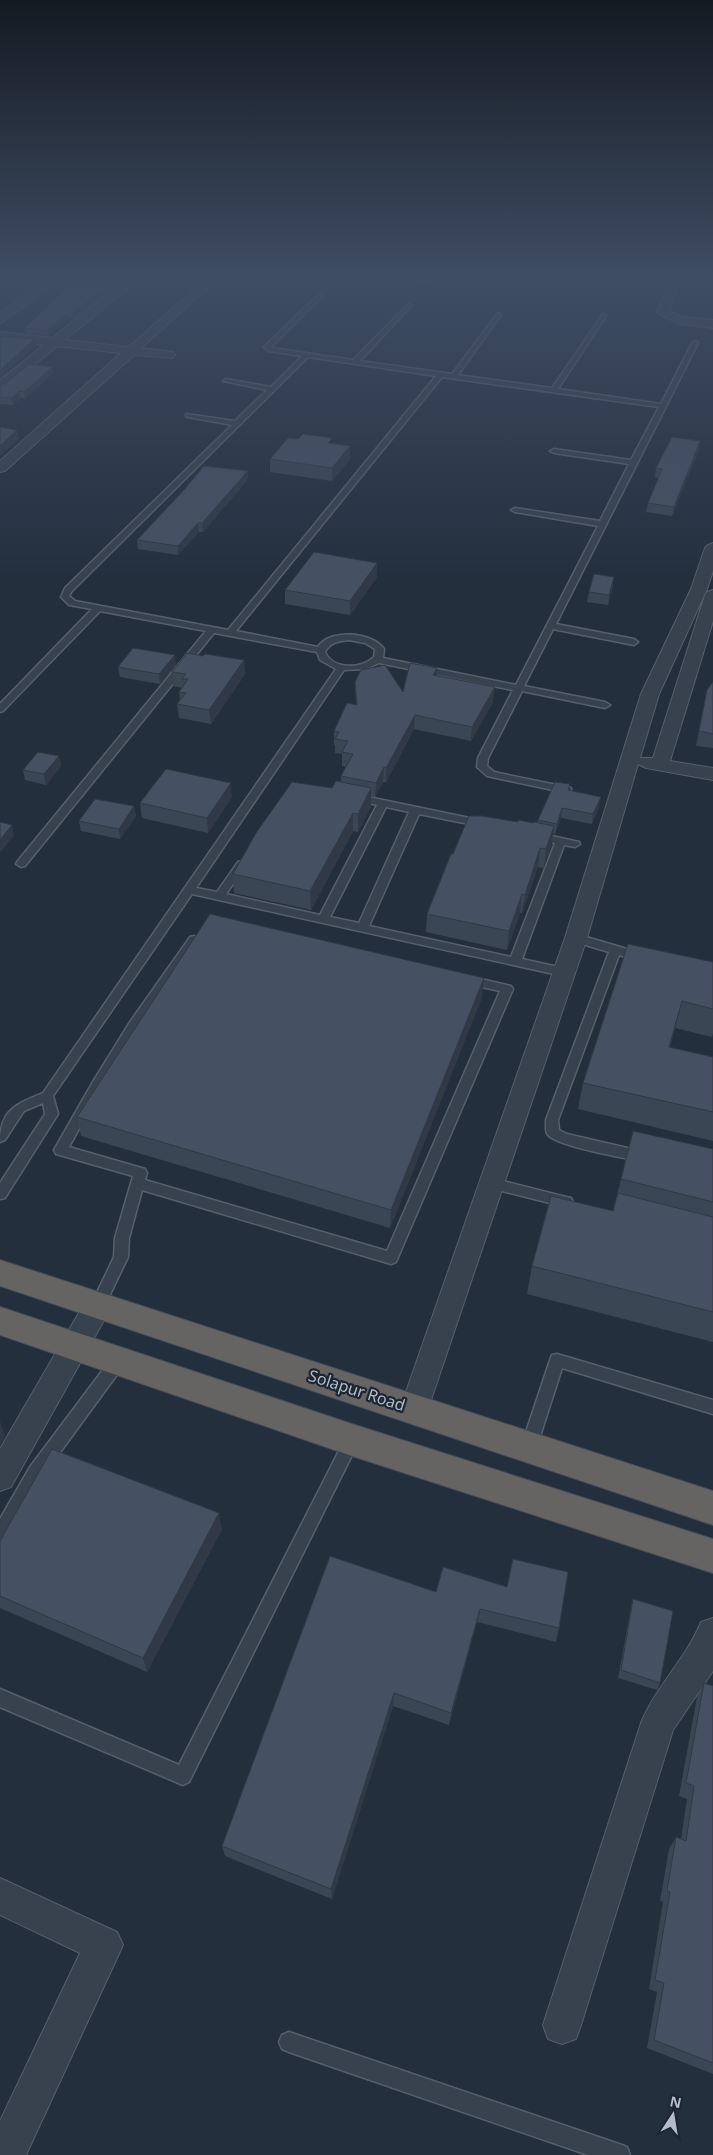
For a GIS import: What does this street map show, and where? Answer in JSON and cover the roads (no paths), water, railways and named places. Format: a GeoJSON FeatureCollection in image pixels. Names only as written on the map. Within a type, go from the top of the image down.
{"type":"FeatureCollection","features":[{"type":"Feature","properties":{"kind":"highway","name":"Solapur Road"},"geometry":{"type":"LineString","coordinates":[[0,1273],[713,1508]]}},
{"type":"Feature","properties":{"kind":"highway"},"geometry":{"type":"LineString","coordinates":[[0,1321],[352,1440],[713,1556]]}},
{"type":"Feature","properties":{"kind":"street"},"geometry":{"type":"LineString","coordinates":[[0,386],[12,377]]}},
{"type":"Feature","properties":{"kind":"street"},"geometry":{"type":"LineString","coordinates":[[0,468],[102,377]]}},
{"type":"Feature","properties":{"kind":"street"},"geometry":{"type":"LineString","coordinates":[[18,433],[37,435]]}},
{"type":"Feature","properties":{"kind":"street"},"geometry":{"type":"LineString","coordinates":[[660,764],[708,589],[713,548]]}},
{"type":"Feature","properties":{"kind":"street"},"geometry":{"type":"LineString","coordinates":[[414,1409],[562,972],[576,938],[650,694],[708,589]]}},
{"type":"Feature","properties":{"kind":"street"},"geometry":{"type":"LineString","coordinates":[[630,760],[713,774]]}},
{"type":"Feature","properties":{"kind":"street"},"geometry":{"type":"LineString","coordinates":[[0,1477],[98,1305]]}},
{"type":"Feature","properties":{"kind":"street"},"geometry":{"type":"LineString","coordinates":[[562,2025],[658,1723],[665,1709],[703,1656],[713,1634]]}},
{"type":"Feature","properties":{"kind":"street"},"geometry":{"type":"LineString","coordinates":[[0,1896],[104,1945],[5,2155]]}},
{"type":"Feature","properties":{"kind":"lane"},"geometry":{"type":"LineString","coordinates":[[285,377],[68,590],[64,597],[72,603],[320,650]]}},
{"type":"Feature","properties":{"kind":"lane"},"geometry":{"type":"LineString","coordinates":[[230,633],[439,377]]}},
{"type":"Feature","properties":{"kind":"lane"},"geometry":{"type":"LineString","coordinates":[[453,377],[663,406]]}},
{"type":"Feature","properties":{"kind":"lane"},"geometry":{"type":"LineString","coordinates":[[553,391],[563,377]]}},
{"type":"Feature","properties":{"kind":"lane"},"geometry":{"type":"LineString","coordinates":[[567,790],[491,774],[482,767],[483,758],[678,377]]}},
{"type":"Feature","properties":{"kind":"lane"},"geometry":{"type":"LineString","coordinates":[[226,381],[273,389]]}},
{"type":"Feature","properties":{"kind":"lane"},"geometry":{"type":"LineString","coordinates":[[188,415],[238,424]]}},
{"type":"Feature","properties":{"kind":"lane"},"geometry":{"type":"LineString","coordinates":[[554,451],[634,463]]}},
{"type":"Feature","properties":{"kind":"lane"},"geometry":{"type":"LineString","coordinates":[[515,510],[603,524]]}},
{"type":"Feature","properties":{"kind":"lane"},"geometry":{"type":"LineString","coordinates":[[0,709],[98,608]]}},
{"type":"Feature","properties":{"kind":"lane"},"geometry":{"type":"LineString","coordinates":[[551,626],[634,642]]}},
{"type":"Feature","properties":{"kind":"lane"},"geometry":{"type":"LineString","coordinates":[[21,864],[212,630]]}},
{"type":"Feature","properties":{"kind":"lane"},"geometry":{"type":"LineString","coordinates":[[339,638],[359,638],[368,640],[380,649],[380,655],[377,660],[362,667],[341,668],[324,661],[320,650],[330,641],[339,638]]}},
{"type":"Feature","properties":{"kind":"lane"},"geometry":{"type":"LineString","coordinates":[[377,660],[605,705]]}},
{"type":"Feature","properties":{"kind":"lane"},"geometry":{"type":"LineString","coordinates":[[0,1137],[19,1108],[47,1096],[341,668]]}},
{"type":"Feature","properties":{"kind":"lane"},"geometry":{"type":"LineString","coordinates":[[339,794],[496,827]]}},
{"type":"Feature","properties":{"kind":"lane"},"geometry":{"type":"LineString","coordinates":[[323,920],[384,803]]}},
{"type":"Feature","properties":{"kind":"lane"},"geometry":{"type":"LineString","coordinates":[[362,929],[415,810]]}},
{"type":"Feature","properties":{"kind":"lane"},"geometry":{"type":"LineString","coordinates":[[523,833],[575,844]]}},
{"type":"Feature","properties":{"kind":"lane"},"geometry":{"type":"LineString","coordinates":[[515,962],[561,840]]}},
{"type":"Feature","properties":{"kind":"lane"},"geometry":{"type":"LineString","coordinates":[[219,897],[246,857]]}},
{"type":"Feature","properties":{"kind":"lane"},"geometry":{"type":"LineString","coordinates":[[190,890],[562,972]]}},
{"type":"Feature","properties":{"kind":"lane"},"geometry":{"type":"LineString","coordinates":[[98,1305],[121,1257],[122,1238],[140,1173],[61,1150],[98,1082],[134,1025],[202,928]]}},
{"type":"Feature","properties":{"kind":"lane"},"geometry":{"type":"LineString","coordinates":[[576,938],[653,961]]}},
{"type":"Feature","properties":{"kind":"lane"},"geometry":{"type":"LineString","coordinates":[[615,950],[552,1120],[554,1132],[563,1138],[657,1160]]}},
{"type":"Feature","properties":{"kind":"lane"},"geometry":{"type":"LineString","coordinates":[[137,1183],[391,1258],[507,989],[451,976]]}},
{"type":"Feature","properties":{"kind":"lane"},"geometry":{"type":"LineString","coordinates":[[0,1194],[52,1114],[47,1096]]}},
{"type":"Feature","properties":{"kind":"lane"},"geometry":{"type":"LineString","coordinates":[[491,1183],[583,1207]]}},
{"type":"Feature","properties":{"kind":"lane"},"geometry":{"type":"LineString","coordinates":[[0,1534],[36,1472],[120,1360]]}},
{"type":"Feature","properties":{"kind":"lane"},"geometry":{"type":"LineString","coordinates":[[529,1447],[558,1360],[713,1407]]}},
{"type":"Feature","properties":{"kind":"lane"},"geometry":{"type":"LineString","coordinates":[[0,1698],[183,1776],[352,1440]]}},
{"type":"Feature","properties":{"kind":"lane"},"geometry":{"type":"LineString","coordinates":[[289,2042],[619,2155]]}}]}
